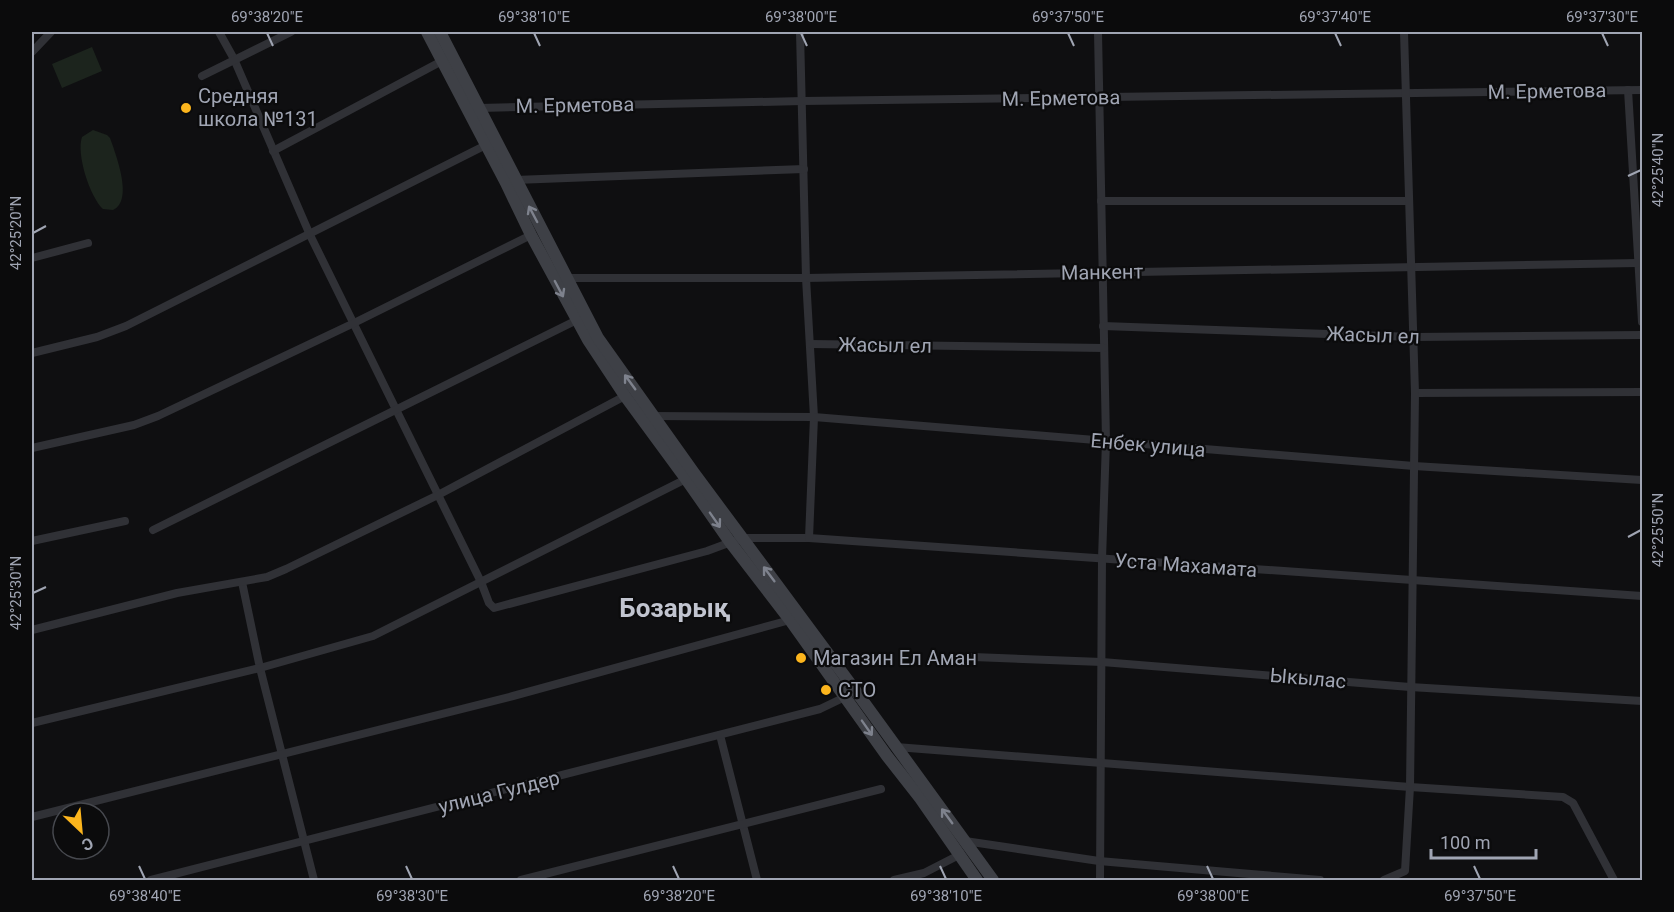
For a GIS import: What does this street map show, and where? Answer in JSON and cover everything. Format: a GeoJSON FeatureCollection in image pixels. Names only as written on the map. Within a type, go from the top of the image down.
{"type":"FeatureCollection","features":[{"type":"Feature","properties":{"kind":"main road"},"geometry":{"type":"LineString","coordinates":[[427,32],[442,61],[479,108],[567,278],[581,318],[598,338],[653,416],[790,620],[977,880]]}},
{"type":"Feature","properties":{"kind":"main road"},"geometry":{"type":"LineString","coordinates":[[440,32],[486,145],[531,235],[625,396],[686,479],[896,747],[993,880]]}},
{"type":"Feature","properties":{"kind":"street"},"geometry":{"type":"LineString","coordinates":[[32,52],[51,32]]}},
{"type":"Feature","properties":{"kind":"street"},"geometry":{"type":"LineString","coordinates":[[219,32],[234,59],[310,235],[481,582],[489,603],[496,608],[707,551],[736,540]]}},
{"type":"Feature","properties":{"kind":"street"},"geometry":{"type":"LineString","coordinates":[[202,76],[291,32]]}},
{"type":"Feature","properties":{"kind":"street"},"geometry":{"type":"LineString","coordinates":[[800,32],[806,278],[814,417],[809,538]]}},
{"type":"Feature","properties":{"kind":"street"},"geometry":{"type":"LineString","coordinates":[[1098,32],[1106,441],[1102,559],[1100,880]]}},
{"type":"Feature","properties":{"kind":"street"},"geometry":{"type":"LineString","coordinates":[[1384,880],[1405,871],[1410,787],[1415,393],[1404,32]]}},
{"type":"Feature","properties":{"kind":"street"},"geometry":{"type":"LineString","coordinates":[[273,151],[442,61]]}},
{"type":"Feature","properties":{"kind":"street"},"geometry":{"type":"LineString","coordinates":[[1628,90],[1642,322]]}},
{"type":"Feature","properties":{"kind":"street","name":"М. Ерметова"},"geometry":{"type":"LineString","coordinates":[[479,108],[803,101],[1642,90]]}},
{"type":"Feature","properties":{"kind":"street"},"geometry":{"type":"LineString","coordinates":[[32,353],[97,337],[117,329],[310,235],[486,145]]}},
{"type":"Feature","properties":{"kind":"street"},"geometry":{"type":"LineString","coordinates":[[515,180],[804,169]]}},
{"type":"Feature","properties":{"kind":"street"},"geometry":{"type":"LineString","coordinates":[[1101,201],[1409,201]]}},
{"type":"Feature","properties":{"kind":"street"},"geometry":{"type":"LineString","coordinates":[[32,448],[134,425],[158,416],[354,323],[531,235]]}},
{"type":"Feature","properties":{"kind":"street"},"geometry":{"type":"LineString","coordinates":[[32,258],[88,243]]}},
{"type":"Feature","properties":{"kind":"street","name":"Манкент"},"geometry":{"type":"LineString","coordinates":[[567,278],[806,278],[1638,262]]}},
{"type":"Feature","properties":{"kind":"street"},"geometry":{"type":"LineString","coordinates":[[153,530],[581,318]]}},
{"type":"Feature","properties":{"kind":"street","name":"Жасыл ел"},"geometry":{"type":"LineString","coordinates":[[1103,326],[1414,337],[1642,335]]}},
{"type":"Feature","properties":{"kind":"street","name":"Жасыл ел"},"geometry":{"type":"LineString","coordinates":[[810,344],[1104,348]]}},
{"type":"Feature","properties":{"kind":"street"},"geometry":{"type":"LineString","coordinates":[[1415,393],[1642,392]]}},
{"type":"Feature","properties":{"kind":"street"},"geometry":{"type":"LineString","coordinates":[[32,630],[177,593],[267,577],[438,495],[625,396]]}},
{"type":"Feature","properties":{"kind":"street","name":"Енбек улица"},"geometry":{"type":"LineString","coordinates":[[653,416],[814,417],[1414,466],[1642,480]]}},
{"type":"Feature","properties":{"kind":"street"},"geometry":{"type":"LineString","coordinates":[[32,723],[260,668],[373,636],[686,479]]}},
{"type":"Feature","properties":{"kind":"street"},"geometry":{"type":"LineString","coordinates":[[32,541],[125,521]]}},
{"type":"Feature","properties":{"kind":"street","name":"Уста Махамата"},"geometry":{"type":"LineString","coordinates":[[736,540],[809,538],[1642,596]]}},
{"type":"Feature","properties":{"kind":"street"},"geometry":{"type":"LineString","coordinates":[[242,582],[260,668],[314,880]]}},
{"type":"Feature","properties":{"kind":"street"},"geometry":{"type":"LineString","coordinates":[[32,817],[513,696],[790,620]]}},
{"type":"Feature","properties":{"kind":"street","name":"Ыкылас"},"geometry":{"type":"LineString","coordinates":[[973,657],[1102,662],[1410,687],[1642,701]]}},
{"type":"Feature","properties":{"kind":"street","name":"улица Гулдер"},"geometry":{"type":"LineString","coordinates":[[151,880],[820,709],[845,697]]}},
{"type":"Feature","properties":{"kind":"street"},"geometry":{"type":"LineString","coordinates":[[720,735],[757,880]]}},
{"type":"Feature","properties":{"kind":"street"},"geometry":{"type":"LineString","coordinates":[[896,747],[1563,797],[1573,802],[1614,880]]}},
{"type":"Feature","properties":{"kind":"street"},"geometry":{"type":"LineString","coordinates":[[521,880],[880,789]]}},
{"type":"Feature","properties":{"kind":"street"},"geometry":{"type":"LineString","coordinates":[[965,841],[1099,861],[1320,880]]}},
{"type":"Feature","properties":{"kind":"street"},"geometry":{"type":"LineString","coordinates":[[894,880],[924,873],[961,855]]}},
{"type":"Feature","properties":{"kind":"shaded area"},"geometry":{"type":"Polygon","coordinates":[[[92,47],[102,71],[62,88],[52,64],[92,47]]]}},
{"type":"Feature","properties":{"kind":"shaded area"},"geometry":{"type":"Polygon","coordinates":[[[93,130],[110,138],[122,177],[122,197],[119,205],[113,210],[103,209],[98,203],[85,175],[81,154],[82,137],[93,130]]]}},
{"type":"Feature","properties":{"kind":"place","name":"Средняя школа №131"},"geometry":{"type":"Point","coordinates":[186,108]}},
{"type":"Feature","properties":{"kind":"place","name":"Магазин Ел Аман"},"geometry":{"type":"Point","coordinates":[801,658]}},
{"type":"Feature","properties":{"kind":"place","name":"СТО"},"geometry":{"type":"Point","coordinates":[826,690]}},
{"type":"Feature","properties":{"kind":"district","name":"Бозарық"},"geometry":{"type":"Point","coordinates":[675,608]}}]}
